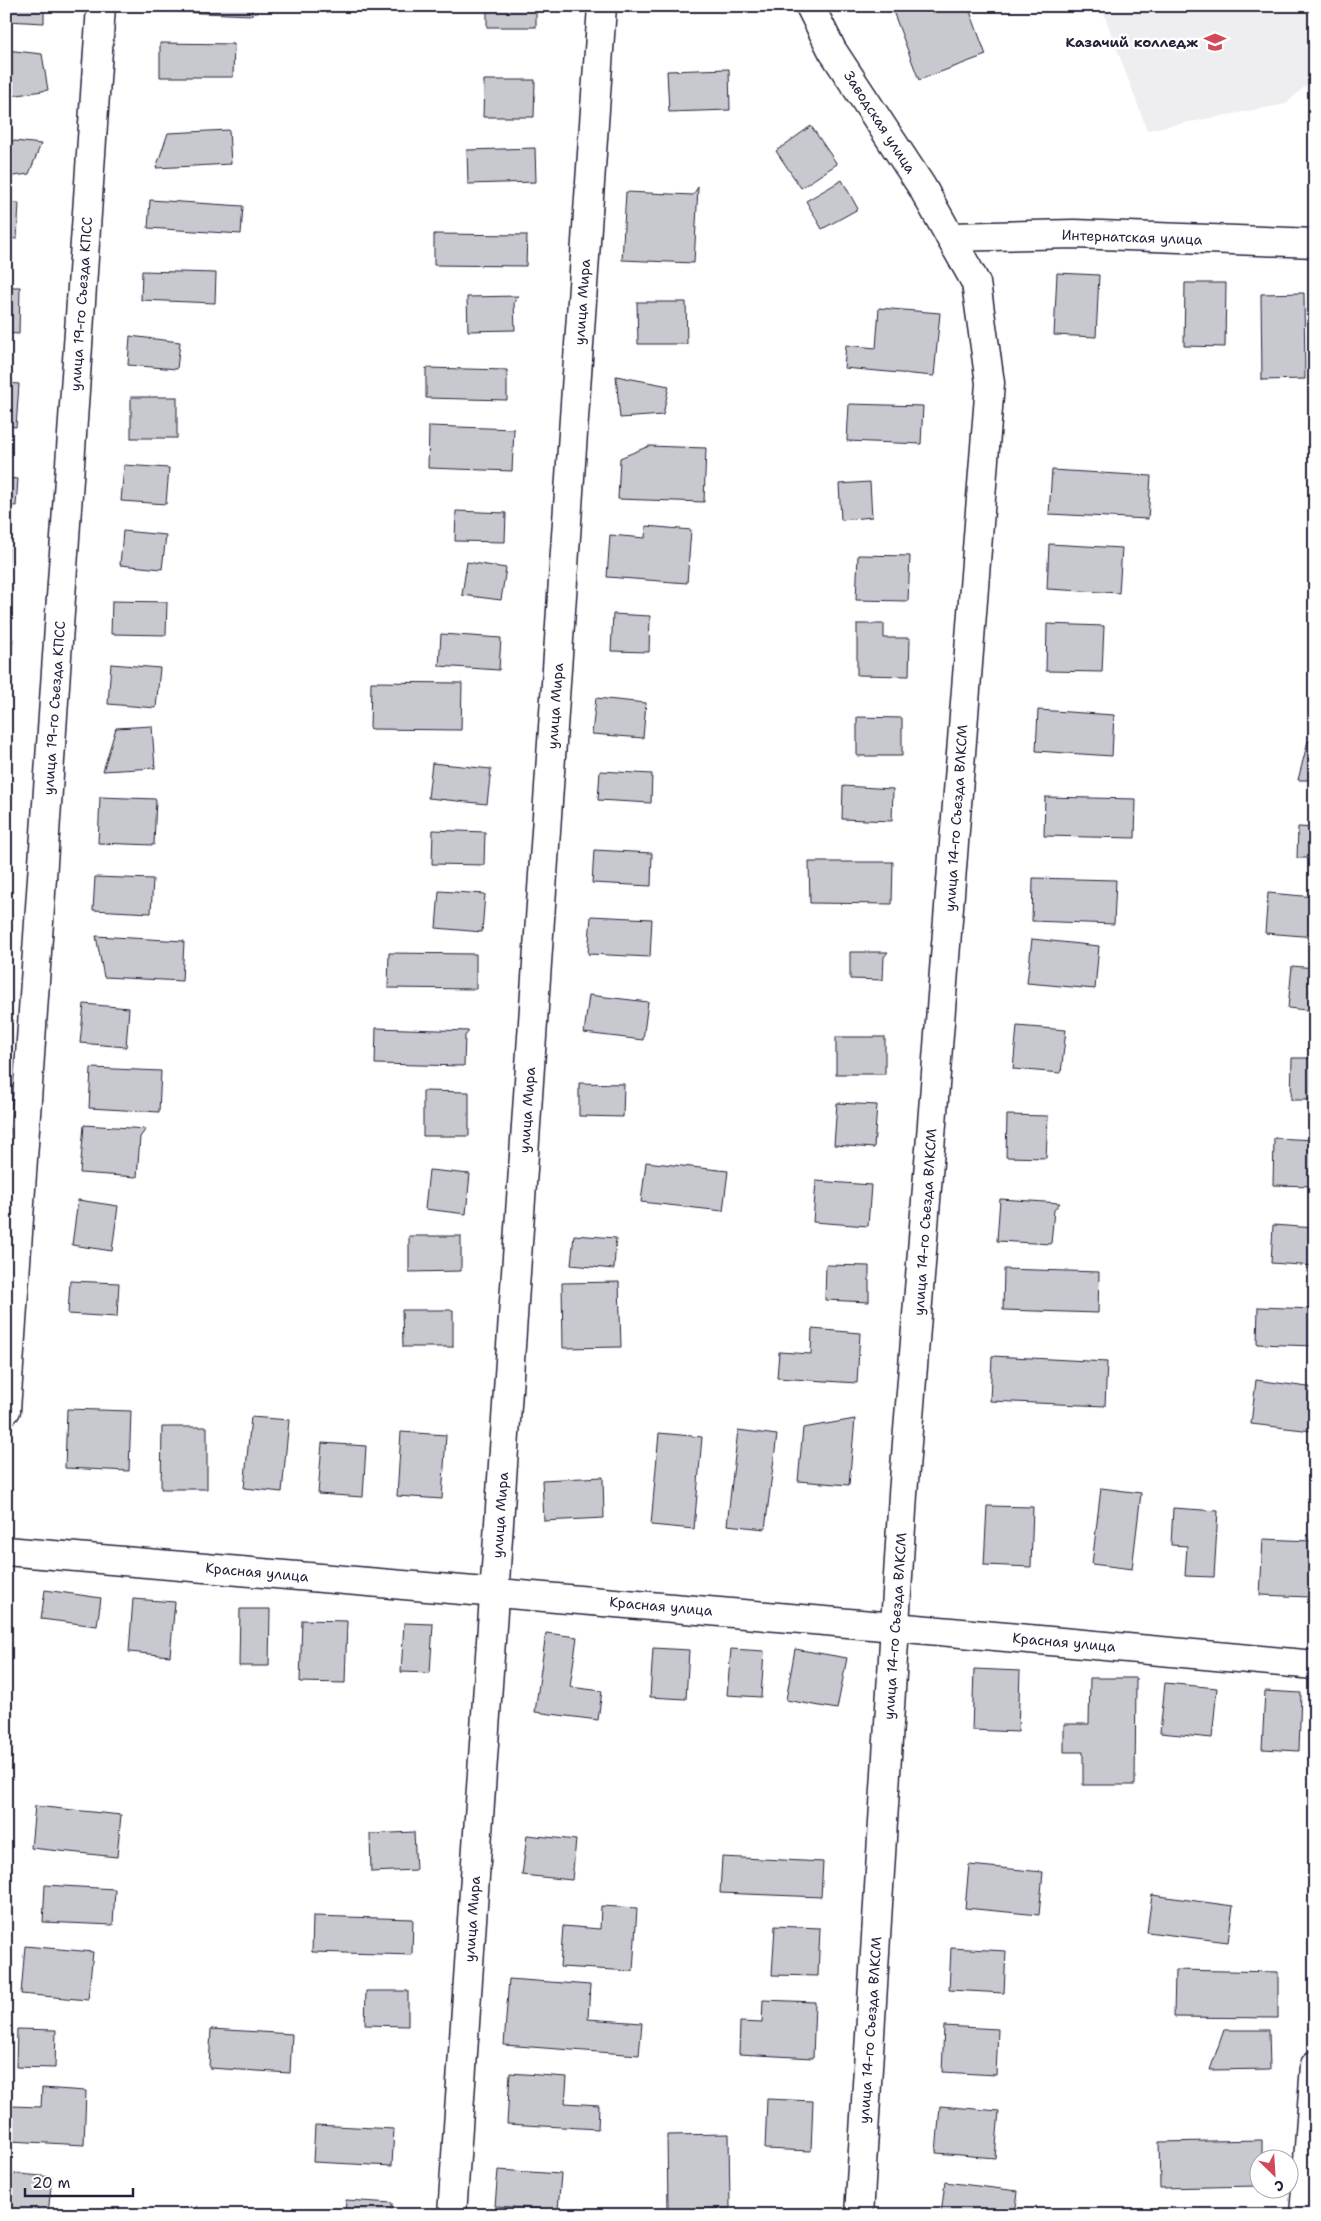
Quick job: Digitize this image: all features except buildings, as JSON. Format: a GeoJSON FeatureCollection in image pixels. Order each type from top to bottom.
{"type":"FeatureCollection","features":[{"type":"Feature","properties":{"kind":"street","name":"улица 19-го Съезда КПСС"},"geometry":{"type":"LineString","coordinates":[[6,1410],[101,6]]}},
{"type":"Feature","properties":{"kind":"street","name":"улица Мира"},"geometry":{"type":"LineString","coordinates":[[452,2215],[602,6]]}},
{"type":"Feature","properties":{"kind":"street","name":"Заводская улица"},"geometry":{"type":"LineString","coordinates":[[810,6],[832,50],[922,187],[950,237]]}},
{"type":"Feature","properties":{"kind":"street","name":"Интернатская улица"},"geometry":{"type":"LineString","coordinates":[[950,237],[1074,234],[1315,243]]}},
{"type":"Feature","properties":{"kind":"street","name":"улица 14-го Съезда ВЛКСМ"},"geometry":{"type":"LineString","coordinates":[[859,2215],[903,1494],[990,383],[976,283],[950,237]]}},
{"type":"Feature","properties":{"kind":"street","name":"Красная улица"},"geometry":{"type":"LineString","coordinates":[[6,1551],[895,1626],[1315,1665]]}},
{"type":"Feature","properties":{"kind":"street"},"geometry":{"type":"LineString","coordinates":[[1304,2215],[1315,2065]]}},
{"type":"Feature","properties":{"kind":"shaded area","name":"Казачий колледж"},"geometry":{"type":"Polygon","coordinates":[[[1101,6],[1315,6],[1315,77],[1286,104],[1147,130],[1101,6]]]}},
{"type":"Feature","properties":{"kind":"place","name":"Казачий колледж"},"geometry":{"type":"Point","coordinates":[1215,42]}}]}
